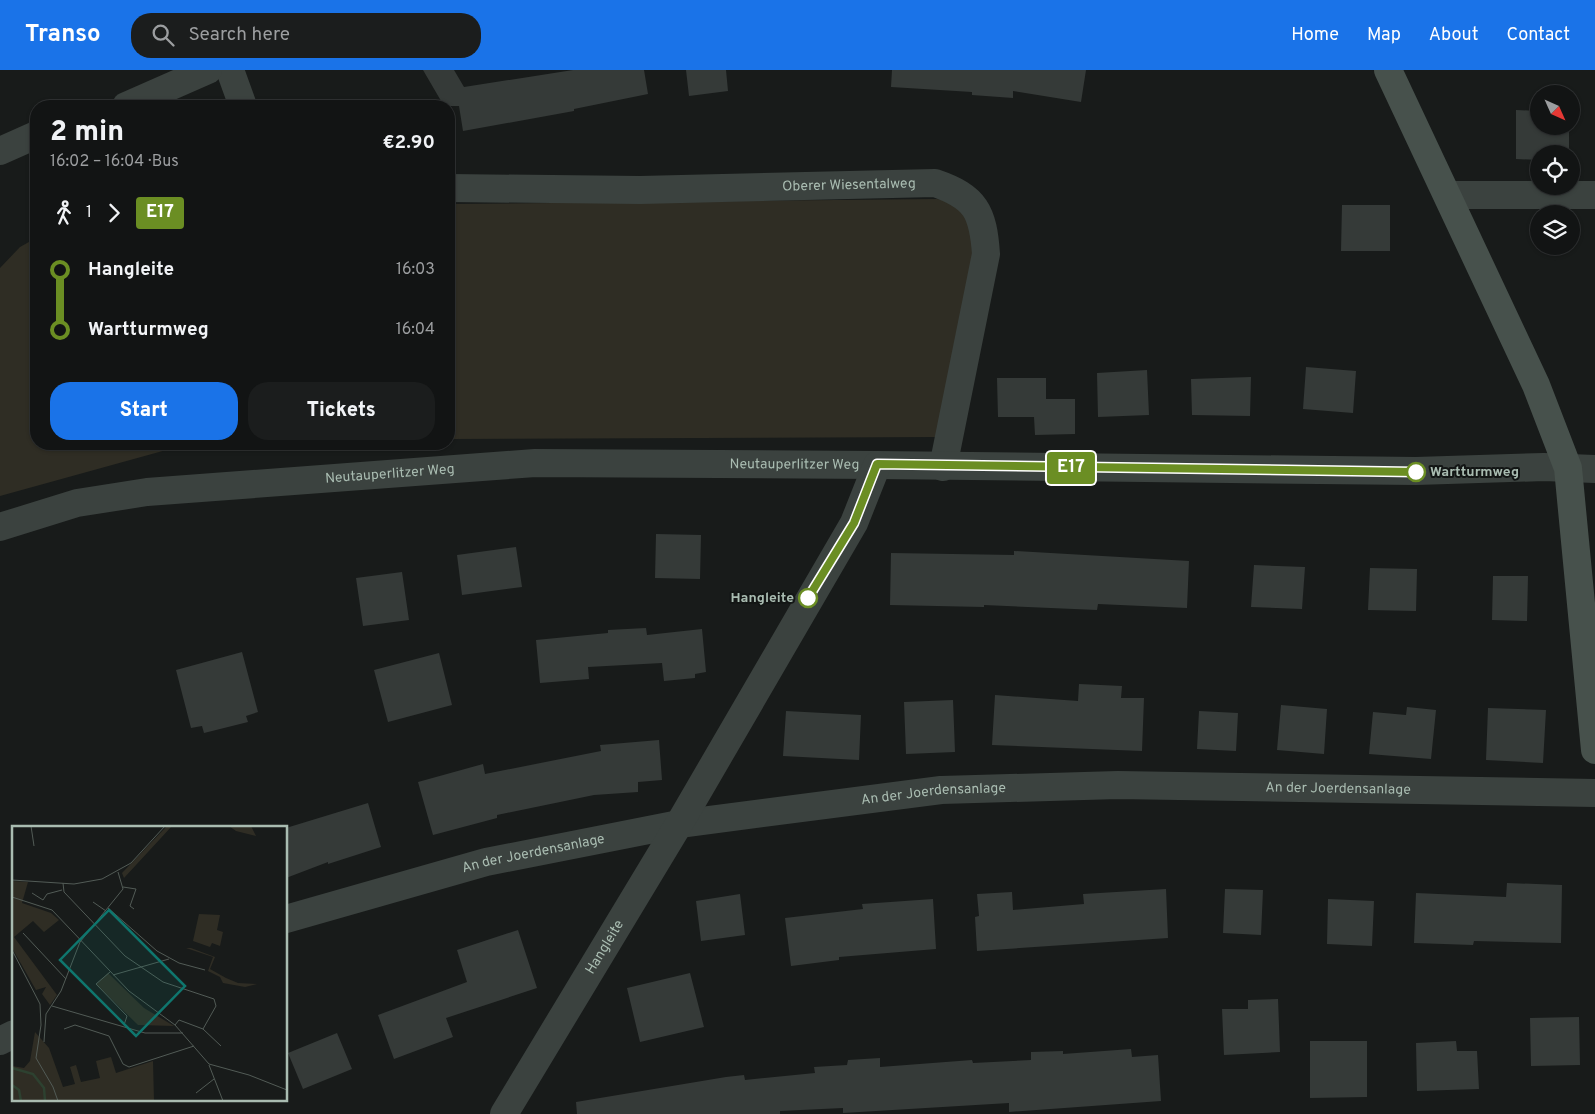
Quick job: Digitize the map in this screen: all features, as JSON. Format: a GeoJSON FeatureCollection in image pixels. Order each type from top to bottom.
{"type":"FeatureCollection","features":[{"type":"Feature","properties":{"kind":"street"},"geometry":{"type":"LineString","coordinates":[[140,100],[208,70]]}},
{"type":"Feature","properties":{"kind":"street"},"geometry":{"type":"LineString","coordinates":[[230,70],[240,100]]}},
{"type":"Feature","properties":{"kind":"street"},"geometry":{"type":"LineString","coordinates":[[1388,70],[1536,384],[1568,468],[1595,750]]}},
{"type":"Feature","properties":{"kind":"street"},"geometry":{"type":"LineString","coordinates":[[0,151],[30,138]]}},
{"type":"Feature","properties":{"kind":"street","name":"Oberer Wiesentalweg"},"geometry":{"type":"LineString","coordinates":[[455,188],[640,190],[935,183],[960,192],[974,207],[984,231],[986,254],[943,467]]}},
{"type":"Feature","properties":{"kind":"street"},"geometry":{"type":"LineString","coordinates":[[1448,195],[1595,195]]}},
{"type":"Feature","properties":{"kind":"street","name":"Neutauperlitzer Weg"},"geometry":{"type":"LineString","coordinates":[[0,528],[77,503],[147,492],[535,463],[877,464],[943,467],[1416,472],[1595,469]]}},
{"type":"Feature","properties":{"kind":"street","name":"Hangleite"},"geometry":{"type":"LineString","coordinates":[[504,1114],[679,824],[854,523],[877,464]]}},
{"type":"Feature","properties":{"kind":"street","name":"An der Joerdensanlage"},"geometry":{"type":"LineString","coordinates":[[288,918],[486,862],[679,824],[941,790],[1118,784],[1595,792]]}},
{"type":"Feature","properties":{"kind":"street"},"geometry":{"type":"LineString","coordinates":[[0,1041],[12,1035]]}},
{"type":"Feature","properties":{"kind":"shaded area"},"geometry":{"type":"Polygon","coordinates":[[[937,199],[958,203],[982,234],[940,437],[455,439],[455,204],[937,199]]]}},
{"type":"Feature","properties":{"kind":"shaded area"},"geometry":{"type":"Polygon","coordinates":[[[30,241],[30,450],[166,450],[0,496],[0,268],[20,247],[30,241]]]}},
{"type":"Feature","properties":{"kind":"building"},"geometry":{"type":"Polygon","coordinates":[[[423,70],[454,70],[464,87],[573,70],[644,70],[648,94],[574,109],[574,111],[463,131],[459,106],[455,106],[455,100],[440,100],[423,70]]]}},
{"type":"Feature","properties":{"kind":"building"},"geometry":{"type":"Polygon","coordinates":[[[686,70],[726,70],[728,91],[689,96],[686,70]]]}},
{"type":"Feature","properties":{"kind":"building"},"geometry":{"type":"Polygon","coordinates":[[[892,70],[1086,70],[1081,102],[1013,91],[1013,98],[972,95],[972,92],[891,87],[892,70]]]}},
{"type":"Feature","properties":{"kind":"building"},"geometry":{"type":"Polygon","coordinates":[[[1516,110],[1530,111],[1530,135],[1569,135],[1569,145],[1530,145],[1530,160],[1516,159],[1516,110]]]}},
{"type":"Feature","properties":{"kind":"building"},"geometry":{"type":"Polygon","coordinates":[[[1342,205],[1390,205],[1390,251],[1341,251],[1342,205]]]}},
{"type":"Feature","properties":{"kind":"building"},"geometry":{"type":"Polygon","coordinates":[[[1306,367],[1356,371],[1353,413],[1303,409],[1306,367]]]}},
{"type":"Feature","properties":{"kind":"building"},"geometry":{"type":"Polygon","coordinates":[[[1147,370],[1149,415],[1098,417],[1097,373],[1147,370]]]}},
{"type":"Feature","properties":{"kind":"building"},"geometry":{"type":"Polygon","coordinates":[[[1251,377],[1250,416],[1192,415],[1191,379],[1251,377]]]}},
{"type":"Feature","properties":{"kind":"building"},"geometry":{"type":"Polygon","coordinates":[[[997,378],[1046,378],[1046,399],[1075,399],[1075,434],[1035,435],[1034,417],[998,417],[997,378]]]}},
{"type":"Feature","properties":{"kind":"building"},"geometry":{"type":"Polygon","coordinates":[[[656,534],[701,535],[700,579],[655,578],[656,534]]]}},
{"type":"Feature","properties":{"kind":"building"},"geometry":{"type":"Polygon","coordinates":[[[516,547],[522,587],[462,595],[457,555],[516,547]]]}},
{"type":"Feature","properties":{"kind":"building"},"geometry":{"type":"Polygon","coordinates":[[[1014,551],[1189,561],[1187,608],[1098,604],[1097,610],[984,605],[984,607],[890,605],[891,553],[1014,555],[1014,551]]]}},
{"type":"Feature","properties":{"kind":"building"},"geometry":{"type":"Polygon","coordinates":[[[1254,565],[1305,567],[1302,609],[1251,607],[1254,565]]]}},
{"type":"Feature","properties":{"kind":"building"},"geometry":{"type":"Polygon","coordinates":[[[1370,568],[1417,569],[1416,611],[1368,610],[1370,568]]]}},
{"type":"Feature","properties":{"kind":"building"},"geometry":{"type":"Polygon","coordinates":[[[402,572],[409,620],[363,626],[356,578],[402,572]]]}},
{"type":"Feature","properties":{"kind":"building"},"geometry":{"type":"Polygon","coordinates":[[[1493,576],[1528,576],[1527,621],[1492,620],[1493,576]]]}},
{"type":"Feature","properties":{"kind":"building"},"geometry":{"type":"Polygon","coordinates":[[[646,628],[647,635],[702,629],[706,672],[695,674],[695,678],[664,681],[662,663],[588,667],[589,679],[540,683],[536,640],[608,633],[608,630],[646,628]]]}},
{"type":"Feature","properties":{"kind":"building"},"geometry":{"type":"Polygon","coordinates":[[[242,652],[258,712],[246,716],[248,722],[204,733],[202,726],[191,728],[176,670],[242,652]]]}},
{"type":"Feature","properties":{"kind":"building"},"geometry":{"type":"Polygon","coordinates":[[[439,653],[452,705],[388,722],[374,670],[439,653]]]}},
{"type":"Feature","properties":{"kind":"building"},"geometry":{"type":"Polygon","coordinates":[[[1079,684],[1122,686],[1121,698],[1144,698],[1142,751],[992,745],[995,695],[1078,701],[1079,684]]]}},
{"type":"Feature","properties":{"kind":"building"},"geometry":{"type":"Polygon","coordinates":[[[953,700],[955,752],[906,754],[904,702],[953,700]]]}},
{"type":"Feature","properties":{"kind":"building"},"geometry":{"type":"Polygon","coordinates":[[[1281,705],[1327,709],[1324,754],[1277,750],[1281,705]]]}},
{"type":"Feature","properties":{"kind":"building"},"geometry":{"type":"Polygon","coordinates":[[[1407,707],[1436,710],[1431,759],[1369,754],[1373,712],[1406,715],[1407,707]]]}},
{"type":"Feature","properties":{"kind":"building"},"geometry":{"type":"Polygon","coordinates":[[[1488,708],[1546,710],[1543,763],[1486,760],[1488,708]]]}},
{"type":"Feature","properties":{"kind":"building"},"geometry":{"type":"Polygon","coordinates":[[[786,711],[861,715],[859,760],[783,756],[786,711]]]}},
{"type":"Feature","properties":{"kind":"building"},"geometry":{"type":"Polygon","coordinates":[[[1199,711],[1238,713],[1236,751],[1197,749],[1199,711]]]}},
{"type":"Feature","properties":{"kind":"building"},"geometry":{"type":"Polygon","coordinates":[[[659,740],[662,780],[638,782],[638,792],[594,795],[497,815],[497,818],[433,835],[418,782],[483,764],[485,774],[601,751],[600,745],[659,740]]]}},
{"type":"Feature","properties":{"kind":"building"},"geometry":{"type":"Polygon","coordinates":[[[368,803],[381,847],[328,864],[328,862],[288,877],[288,827],[368,803]]]}},
{"type":"Feature","properties":{"kind":"building"},"geometry":{"type":"Polygon","coordinates":[[[1507,883],[1562,885],[1561,943],[1474,941],[1473,945],[1414,943],[1416,893],[1506,897],[1507,883]]]}},
{"type":"Feature","properties":{"kind":"building"},"geometry":{"type":"Polygon","coordinates":[[[1166,889],[1168,938],[977,951],[975,917],[979,916],[977,894],[1012,892],[1013,910],[1084,904],[1083,894],[1166,889]]]}},
{"type":"Feature","properties":{"kind":"building"},"geometry":{"type":"Polygon","coordinates":[[[1225,889],[1263,890],[1261,935],[1223,933],[1225,889]]]}},
{"type":"Feature","properties":{"kind":"building"},"geometry":{"type":"Polygon","coordinates":[[[740,894],[745,935],[701,941],[696,901],[740,894]]]}},
{"type":"Feature","properties":{"kind":"building"},"geometry":{"type":"Polygon","coordinates":[[[933,899],[936,949],[839,957],[839,960],[791,966],[785,918],[863,909],[862,904],[933,899]]]}},
{"type":"Feature","properties":{"kind":"building"},"geometry":{"type":"Polygon","coordinates":[[[1328,899],[1374,901],[1372,946],[1327,944],[1328,899]]]}},
{"type":"Feature","properties":{"kind":"building"},"geometry":{"type":"Polygon","coordinates":[[[518,930],[537,988],[446,1018],[453,1037],[394,1059],[378,1015],[467,982],[457,950],[518,930]]]}},
{"type":"Feature","properties":{"kind":"building"},"geometry":{"type":"Polygon","coordinates":[[[690,973],[704,1027],[640,1042],[627,988],[690,973]]]}},
{"type":"Feature","properties":{"kind":"building"},"geometry":{"type":"Polygon","coordinates":[[[1278,999],[1280,1052],[1224,1055],[1222,1009],[1248,1009],[1248,1000],[1278,999]]]}},
{"type":"Feature","properties":{"kind":"building"},"geometry":{"type":"Polygon","coordinates":[[[1579,1017],[1580,1065],[1531,1066],[1530,1018],[1579,1017]]]}},
{"type":"Feature","properties":{"kind":"building"},"geometry":{"type":"Polygon","coordinates":[[[337,1033],[352,1069],[303,1089],[288,1053],[337,1033]]]}},
{"type":"Feature","properties":{"kind":"building"},"geometry":{"type":"Polygon","coordinates":[[[1310,1041],[1367,1041],[1367,1097],[1310,1098],[1310,1041]]]}},
{"type":"Feature","properties":{"kind":"building"},"geometry":{"type":"Polygon","coordinates":[[[1456,1041],[1457,1051],[1477,1051],[1479,1089],[1417,1091],[1416,1043],[1456,1041]]]}},
{"type":"Feature","properties":{"kind":"building"},"geometry":{"type":"Polygon","coordinates":[[[1131,1049],[1132,1057],[1158,1055],[1161,1101],[1009,1112],[1009,1103],[843,1113],[843,1108],[780,1111],[780,1114],[577,1114],[576,1102],[726,1077],[744,1075],[745,1080],[815,1073],[814,1067],[847,1065],[848,1060],[880,1058],[880,1067],[972,1060],[973,1063],[1031,1060],[1031,1052],[1063,1051],[1063,1054],[1131,1049]]]}},
{"type":"Feature","properties":{"kind":"bus line","name":"E17"},"geometry":{"type":"LineString","coordinates":[[808,598],[854,523],[877,464],[943,467],[1416,472]]}},
{"type":"Feature","properties":{"kind":"place","name":"Wartturmweg"},"geometry":{"type":"Point","coordinates":[1416,472]}},
{"type":"Feature","properties":{"kind":"place","name":"Hangleite"},"geometry":{"type":"Point","coordinates":[808,598]}}]}
